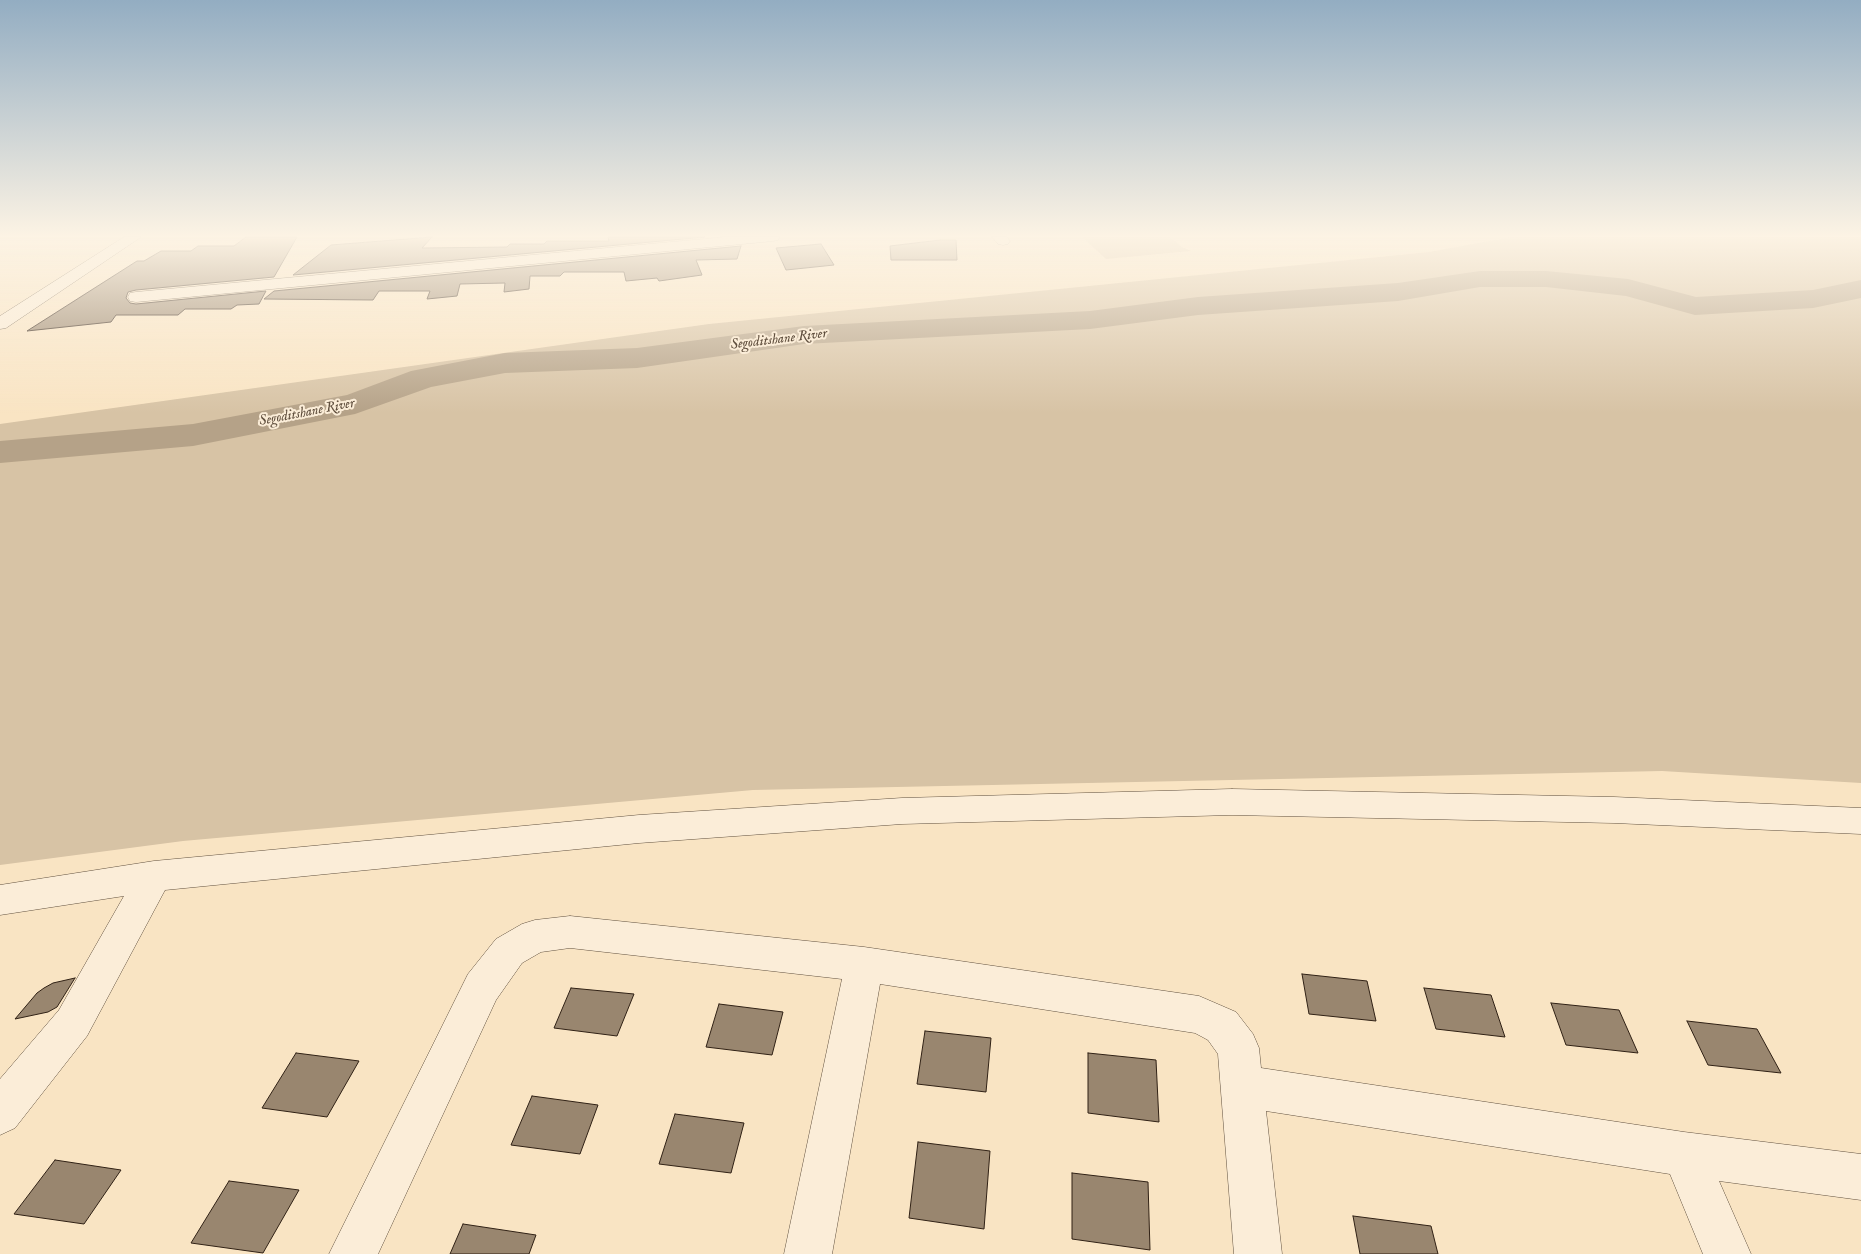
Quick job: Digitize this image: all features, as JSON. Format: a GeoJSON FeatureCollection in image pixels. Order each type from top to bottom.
{"type":"FeatureCollection","features":[{"type":"Feature","properties":{"kind":"street"},"geometry":{"type":"LineString","coordinates":[[0,324],[44,296]]}},
{"type":"Feature","properties":{"kind":"street"},"geometry":{"type":"LineString","coordinates":[[136,297],[149,296]]}},
{"type":"Feature","properties":{"kind":"street"},"geometry":{"type":"LineString","coordinates":[[0,900],[154,876],[639,829],[912,810],[1232,802],[1614,810],[1861,821]]}},
{"type":"Feature","properties":{"kind":"street"},"geometry":{"type":"LineString","coordinates":[[0,1113],[73,1023],[154,876]]}},
{"type":"Feature","properties":{"kind":"street"},"geometry":{"type":"LineString","coordinates":[[353,1254],[482,987],[509,951],[535,936],[570,932],[864,964],[1200,1015],[1222,1026],[1238,1048],[1258,1254]]}},
{"type":"Feature","properties":{"kind":"street"},"geometry":{"type":"LineString","coordinates":[[808,1254],[864,964]]}},
{"type":"Feature","properties":{"kind":"street"},"geometry":{"type":"LineString","coordinates":[[1242,1086],[1684,1154],[1861,1177]]}},
{"type":"Feature","properties":{"kind":"street"},"geometry":{"type":"LineString","coordinates":[[1684,1154],[1727,1254]]}},
{"type":"Feature","properties":{"kind":"shaded area"},"geometry":{"type":"Polygon","coordinates":[[[994,296],[1861,296],[1861,783],[1662,771],[753,790],[183,841],[0,865],[0,424],[709,324],[994,296]]]}},
{"type":"Feature","properties":{"kind":"building"},"geometry":{"type":"Polygon","coordinates":[[[83,296],[127,296],[126,298],[130,303],[136,304],[221,296],[264,296],[259,304],[237,305],[231,309],[185,309],[178,315],[116,315],[111,322],[27,331],[83,296]]]}},
{"type":"Feature","properties":{"kind":"building"},"geometry":{"type":"Polygon","coordinates":[[[268,296],[376,296],[373,300],[264,299],[268,296]]]}},
{"type":"Feature","properties":{"kind":"building"},"geometry":{"type":"Polygon","coordinates":[[[428,296],[457,296],[457,296],[427,299],[428,296]]]}},
{"type":"Feature","properties":{"kind":"building"},"geometry":{"type":"Polygon","coordinates":[[[1302,974],[1367,981],[1376,1021],[1309,1014],[1302,974]]]}},
{"type":"Feature","properties":{"kind":"building"},"geometry":{"type":"Polygon","coordinates":[[[75,978],[57,1007],[48,1012],[15,1019],[37,993],[44,988],[53,983],[75,978]]]}},
{"type":"Feature","properties":{"kind":"building"},"geometry":{"type":"Polygon","coordinates":[[[571,988],[634,994],[617,1036],[554,1028],[571,988]]]}},
{"type":"Feature","properties":{"kind":"building"},"geometry":{"type":"Polygon","coordinates":[[[1424,988],[1491,995],[1505,1037],[1436,1029],[1424,988]]]}},
{"type":"Feature","properties":{"kind":"building"},"geometry":{"type":"Polygon","coordinates":[[[1551,1003],[1619,1010],[1638,1053],[1566,1045],[1551,1003]]]}},
{"type":"Feature","properties":{"kind":"building"},"geometry":{"type":"Polygon","coordinates":[[[719,1004],[783,1012],[772,1055],[706,1047],[719,1004]]]}},
{"type":"Feature","properties":{"kind":"building"},"geometry":{"type":"Polygon","coordinates":[[[1687,1021],[1757,1029],[1781,1073],[1708,1065],[1687,1021]]]}},
{"type":"Feature","properties":{"kind":"building"},"geometry":{"type":"Polygon","coordinates":[[[925,1031],[991,1038],[986,1092],[917,1084],[925,1031]]]}},
{"type":"Feature","properties":{"kind":"building"},"geometry":{"type":"Polygon","coordinates":[[[296,1053],[359,1061],[327,1117],[262,1108],[296,1053]]]}},
{"type":"Feature","properties":{"kind":"building"},"geometry":{"type":"Polygon","coordinates":[[[1088,1053],[1156,1060],[1159,1122],[1088,1113],[1088,1053]]]}},
{"type":"Feature","properties":{"kind":"building"},"geometry":{"type":"Polygon","coordinates":[[[532,1096],[598,1105],[580,1154],[511,1145],[532,1096]]]}},
{"type":"Feature","properties":{"kind":"building"},"geometry":{"type":"Polygon","coordinates":[[[675,1114],[744,1123],[731,1173],[659,1164],[675,1114]]]}},
{"type":"Feature","properties":{"kind":"building"},"geometry":{"type":"Polygon","coordinates":[[[918,1142],[990,1151],[984,1229],[909,1218],[918,1142]]]}},
{"type":"Feature","properties":{"kind":"building"},"geometry":{"type":"Polygon","coordinates":[[[55,1160],[121,1170],[84,1224],[14,1214],[55,1160]]]}},
{"type":"Feature","properties":{"kind":"building"},"geometry":{"type":"Polygon","coordinates":[[[1072,1173],[1148,1182],[1150,1250],[1072,1239],[1072,1173]]]}},
{"type":"Feature","properties":{"kind":"building"},"geometry":{"type":"Polygon","coordinates":[[[229,1181],[299,1190],[263,1253],[191,1243],[229,1181]]]}},
{"type":"Feature","properties":{"kind":"building"},"geometry":{"type":"Polygon","coordinates":[[[1353,1216],[1431,1226],[1438,1254],[1360,1254],[1353,1216]]]}},
{"type":"Feature","properties":{"kind":"building"},"geometry":{"type":"Polygon","coordinates":[[[463,1224],[536,1235],[529,1254],[450,1254],[463,1224]]]}},
{"type":"Feature","properties":{"kind":"waterway","name":"Segoditshane River"},"geometry":{"type":"LineString","coordinates":[[0,452],[193,435],[355,404],[423,378],[505,363],[637,358],[804,335],[1090,320],[1198,306],[1348,296]]}},
{"type":"Feature","properties":{"kind":"waterway","name":"Segoditshane River"},"geometry":{"type":"LineString","coordinates":[[1656,296],[1695,306],[1813,299],[1830,296]]}}]}
